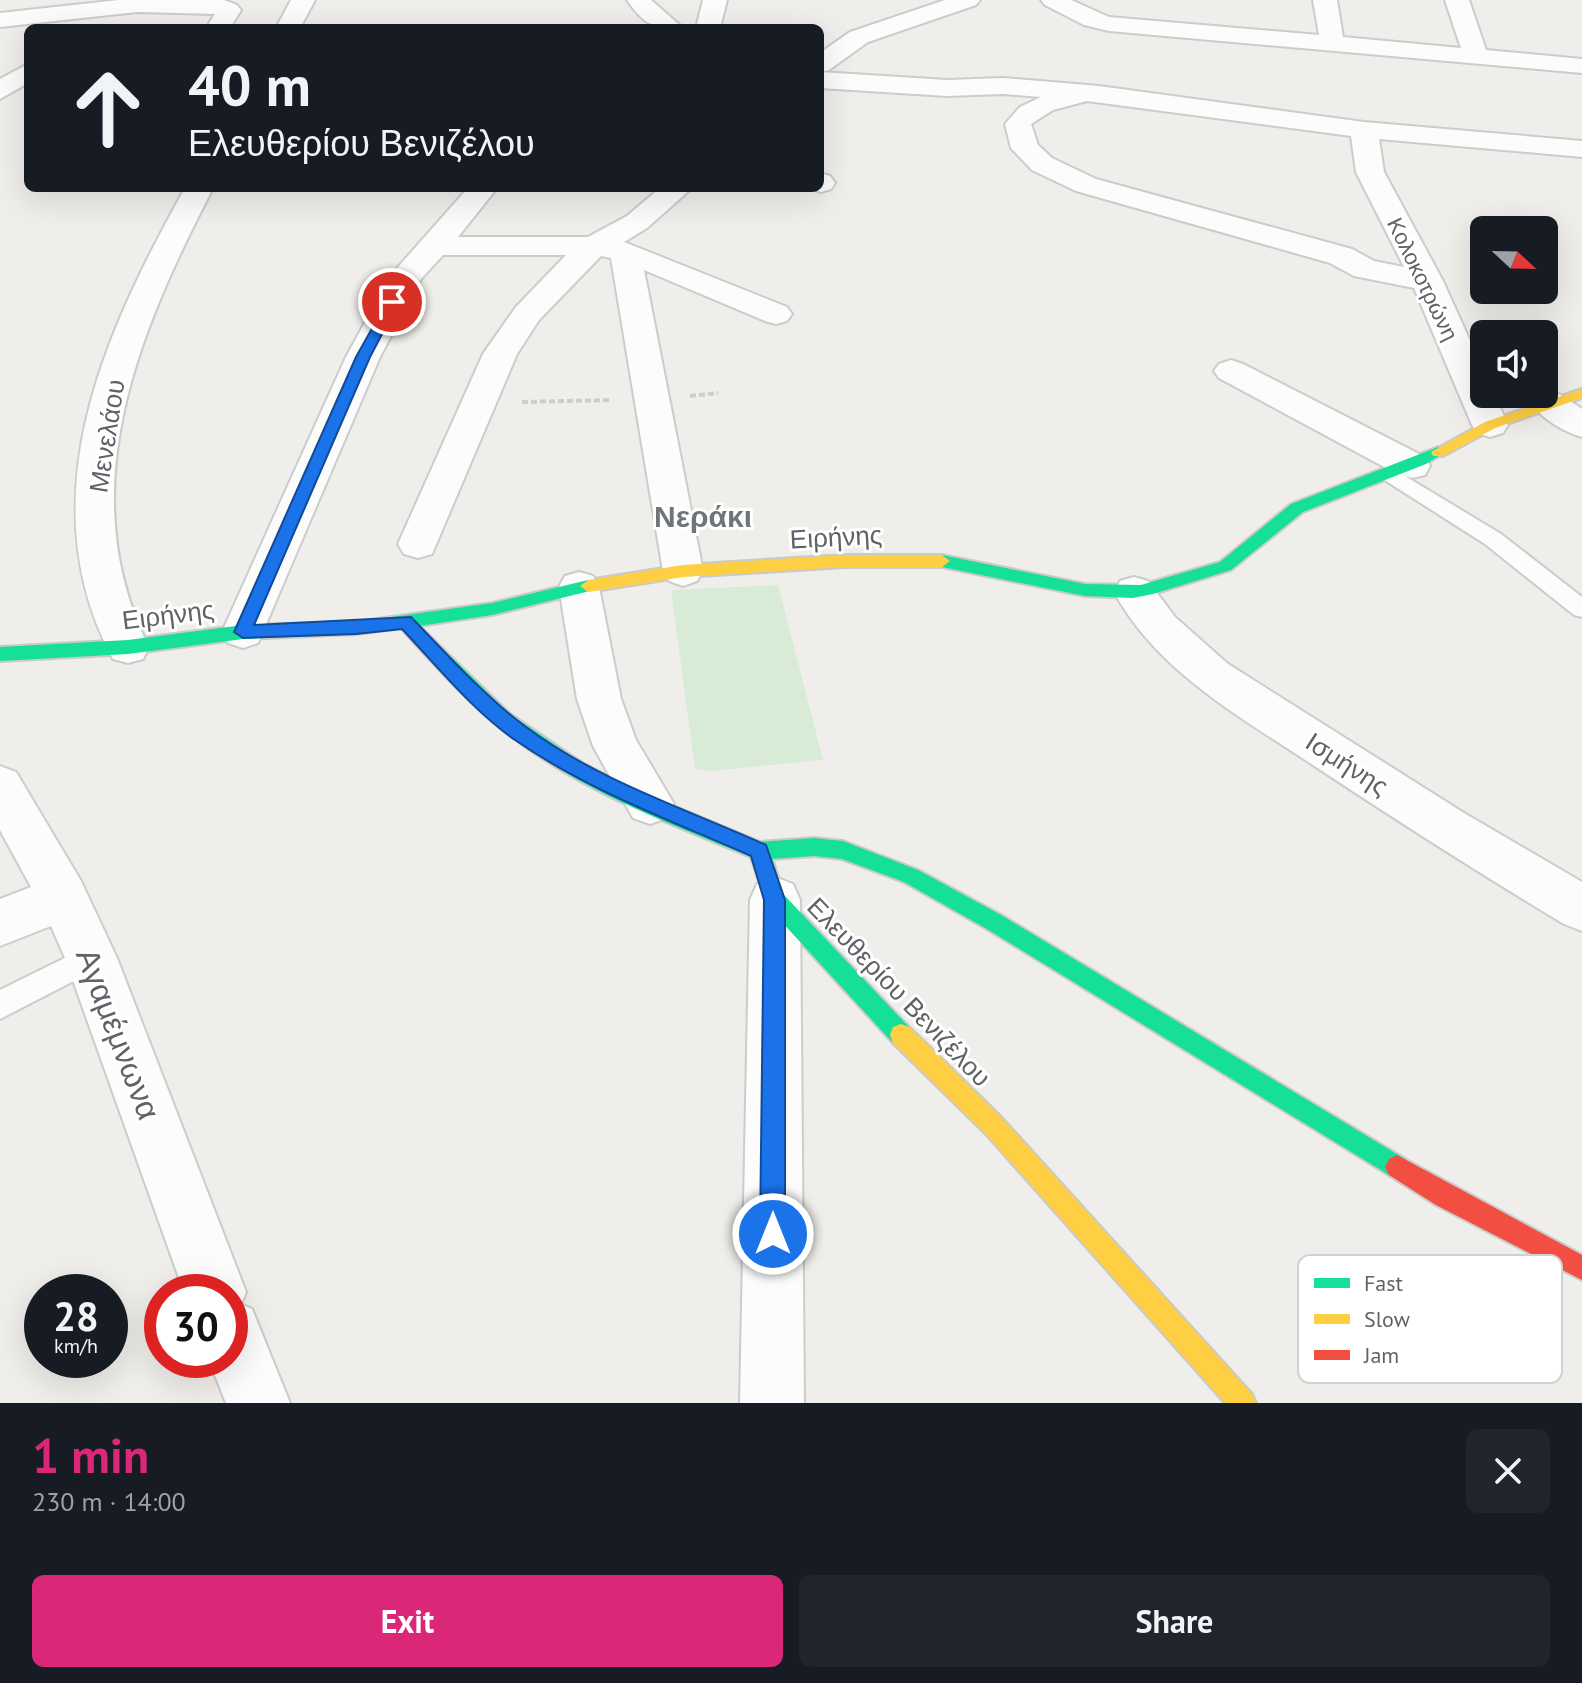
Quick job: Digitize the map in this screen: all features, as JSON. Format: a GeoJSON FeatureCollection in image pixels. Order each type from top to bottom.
{"type":"FeatureCollection","features":[{"type":"Feature","properties":{"kind":"street"},"geometry":{"type":"LineString","coordinates":[[290,24],[303,0]]}},
{"type":"Feature","properties":{"kind":"street"},"geometry":{"type":"LineString","coordinates":[[639,0],[647,11],[665,24]]}},
{"type":"Feature","properties":{"kind":"street"},"geometry":{"type":"LineString","coordinates":[[709,24],[715,0]]}},
{"type":"Feature","properties":{"kind":"street"},"geometry":{"type":"LineString","coordinates":[[825,57],[859,37],[968,0]]}},
{"type":"Feature","properties":{"kind":"street"},"geometry":{"type":"LineString","coordinates":[[1053,0],[1109,24],[1193,23],[1332,43],[1582,66]]}},
{"type":"Feature","properties":{"kind":"street"},"geometry":{"type":"LineString","coordinates":[[1325,0],[1332,43]]}},
{"type":"Feature","properties":{"kind":"street"},"geometry":{"type":"LineString","coordinates":[[1457,0],[1476,56]]}},
{"type":"Feature","properties":{"kind":"street"},"geometry":{"type":"LineString","coordinates":[[0,20],[148,3],[216,7],[224,19]]}},
{"type":"Feature","properties":{"kind":"street"},"geometry":{"type":"LineString","coordinates":[[86,24],[99,10]]}},
{"type":"Feature","properties":{"kind":"street"},"geometry":{"type":"LineString","coordinates":[[0,91],[24,75]]}},
{"type":"Feature","properties":{"kind":"street"},"geometry":{"type":"LineString","coordinates":[[824,80],[947,88],[1003,86],[1099,94],[1364,130],[1582,149]]}},
{"type":"Feature","properties":{"kind":"street"},"geometry":{"type":"LineString","coordinates":[[1099,94],[1070,98],[1033,108],[1024,114],[1018,124],[1025,148],[1042,164],[1086,185],[1341,256],[1365,269],[1427,281]]}},
{"type":"Feature","properties":{"kind":"street","name":"Κολοκοτρώνη"},"geometry":{"type":"LineString","coordinates":[[1364,130],[1370,172],[1427,281],[1490,425]]}},
{"type":"Feature","properties":{"kind":"street","name":"Μενελάου"},"geometry":{"type":"LineString","coordinates":[[128,647],[116,629],[94,545],[96,494],[107,400],[137,312],[197,192]]}},
{"type":"Feature","properties":{"kind":"street"},"geometry":{"type":"LineString","coordinates":[[243,632],[363,357],[407,275],[480,192]]}},
{"type":"Feature","properties":{"kind":"street"},"geometry":{"type":"LineString","coordinates":[[418,544],[500,354],[527,314],[562,275],[609,249],[673,192]]}},
{"type":"Feature","properties":{"kind":"street"},"geometry":{"type":"LineString","coordinates":[[435,246],[609,249],[776,314]]}},
{"type":"Feature","properties":{"kind":"street"},"geometry":{"type":"LineString","coordinates":[[609,249],[652,399],[683,571]]}},
{"type":"Feature","properties":{"kind":"street"},"geometry":{"type":"LineString","coordinates":[[1231,371],[1401,470]]}},
{"type":"Feature","properties":{"kind":"street"},"geometry":{"type":"LineString","coordinates":[[1566,398],[1582,425]]}},
{"type":"Feature","properties":{"kind":"street","name":"Ειρήνης"},"geometry":{"type":"LineString","coordinates":[[0,654],[128,647],[243,632],[356,628],[492,609],[579,587],[683,571],[845,561],[916,559],[970,564],[1018,578],[1084,589],[1134,592],[1228,566],[1295,509],[1401,470],[1490,425],[1566,398]]}},
{"type":"Feature","properties":{"kind":"street"},"geometry":{"type":"LineString","coordinates":[[579,587],[599,699],[616,746],[650,804]]}},
{"type":"Feature","properties":{"kind":"street","name":"Ισμήνης"},"geometry":{"type":"LineString","coordinates":[[1134,592],[1160,628],[1213,676],[1447,828],[1582,908]]}},
{"type":"Feature","properties":{"kind":"street","name":"Ελευθερίου Βενιζέλου"},"geometry":{"type":"LineString","coordinates":[[405,622],[483,703],[522,734],[591,776],[650,804],[767,876],[856,990],[993,1125],[1243,1403]]}},
{"type":"Feature","properties":{"kind":"street","name":"Αγαμέμνωνα"},"geometry":{"type":"LineString","coordinates":[[0,786],[63,897],[91,958],[208,1274]]}},
{"type":"Feature","properties":{"kind":"street"},"geometry":{"type":"LineString","coordinates":[[772,1403],[767,876],[824,847],[858,854],[917,880],[994,922],[1445,1196],[1557,1255]]}},
{"type":"Feature","properties":{"kind":"street"},"geometry":{"type":"LineString","coordinates":[[0,923],[63,897]]}},
{"type":"Feature","properties":{"kind":"street"},"geometry":{"type":"LineString","coordinates":[[1562,1257],[1582,1268]]}},
{"type":"Feature","properties":{"kind":"street"},"geometry":{"type":"LineString","coordinates":[[248,1377],[258,1403]]}},
{"type":"Feature","properties":{"kind":"lane"},"geometry":{"type":"LineString","coordinates":[[1401,470],[1582,609]]}},
{"type":"Feature","properties":{"kind":"lane"},"geometry":{"type":"LineString","coordinates":[[0,1005],[91,958]]}},
{"type":"Feature","properties":{"kind":"path"},"geometry":{"type":"LineString","coordinates":[[481,403],[652,399],[718,393]]}},
{"type":"Feature","properties":{"kind":"green space"},"geometry":{"type":"Polygon","coordinates":[[[778,585],[823,760],[711,771],[695,769],[671,590],[778,585]]]}},
{"type":"Feature","properties":{"kind":"traffic: fast"},"geometry":{"type":"LineString","coordinates":[[942,561],[1085,590],[1141,591],[1232,563],[1280,519],[1297,508],[1438,452]]}},
{"type":"Feature","properties":{"kind":"traffic: fast"},"geometry":{"type":"LineString","coordinates":[[0,654],[128,647],[243,632],[356,628],[492,609],[588,586]]}},
{"type":"Feature","properties":{"kind":"traffic: fast"},"geometry":{"type":"LineString","coordinates":[[405,622],[489,707],[547,751],[635,799],[759,851],[775,900],[901,1035]]}},
{"type":"Feature","properties":{"kind":"traffic: fast"},"geometry":{"type":"LineString","coordinates":[[759,851],[814,847],[843,850],[911,876],[994,922],[1397,1167]]}},
{"type":"Feature","properties":{"kind":"traffic: slow"},"geometry":{"type":"LineString","coordinates":[[1438,452],[1490,425],[1582,393]]}},
{"type":"Feature","properties":{"kind":"traffic: slow"},"geometry":{"type":"LineString","coordinates":[[588,586],[683,571],[845,561],[942,561]]}},
{"type":"Feature","properties":{"kind":"traffic: slow"},"geometry":{"type":"LineString","coordinates":[[901,1035],[993,1125],[1243,1403]]}},
{"type":"Feature","properties":{"kind":"traffic: jam"},"geometry":{"type":"LineString","coordinates":[[1397,1167],[1557,1255]]}},
{"type":"Feature","properties":{"kind":"traffic: jam"},"geometry":{"type":"LineString","coordinates":[[1562,1257],[1582,1268]]}},
{"type":"Feature","properties":{"kind":"district","name":"Νεράκι"},"geometry":{"type":"Point","coordinates":[703,517]}},
{"type":"Feature","properties":{"kind":"route"},"geometry":{"type":"LineString","coordinates":[[392,302],[363,357],[243,632],[356,628],[405,622],[483,703],[522,734],[591,776],[759,851],[775,900],[773,1234]]}}]}
